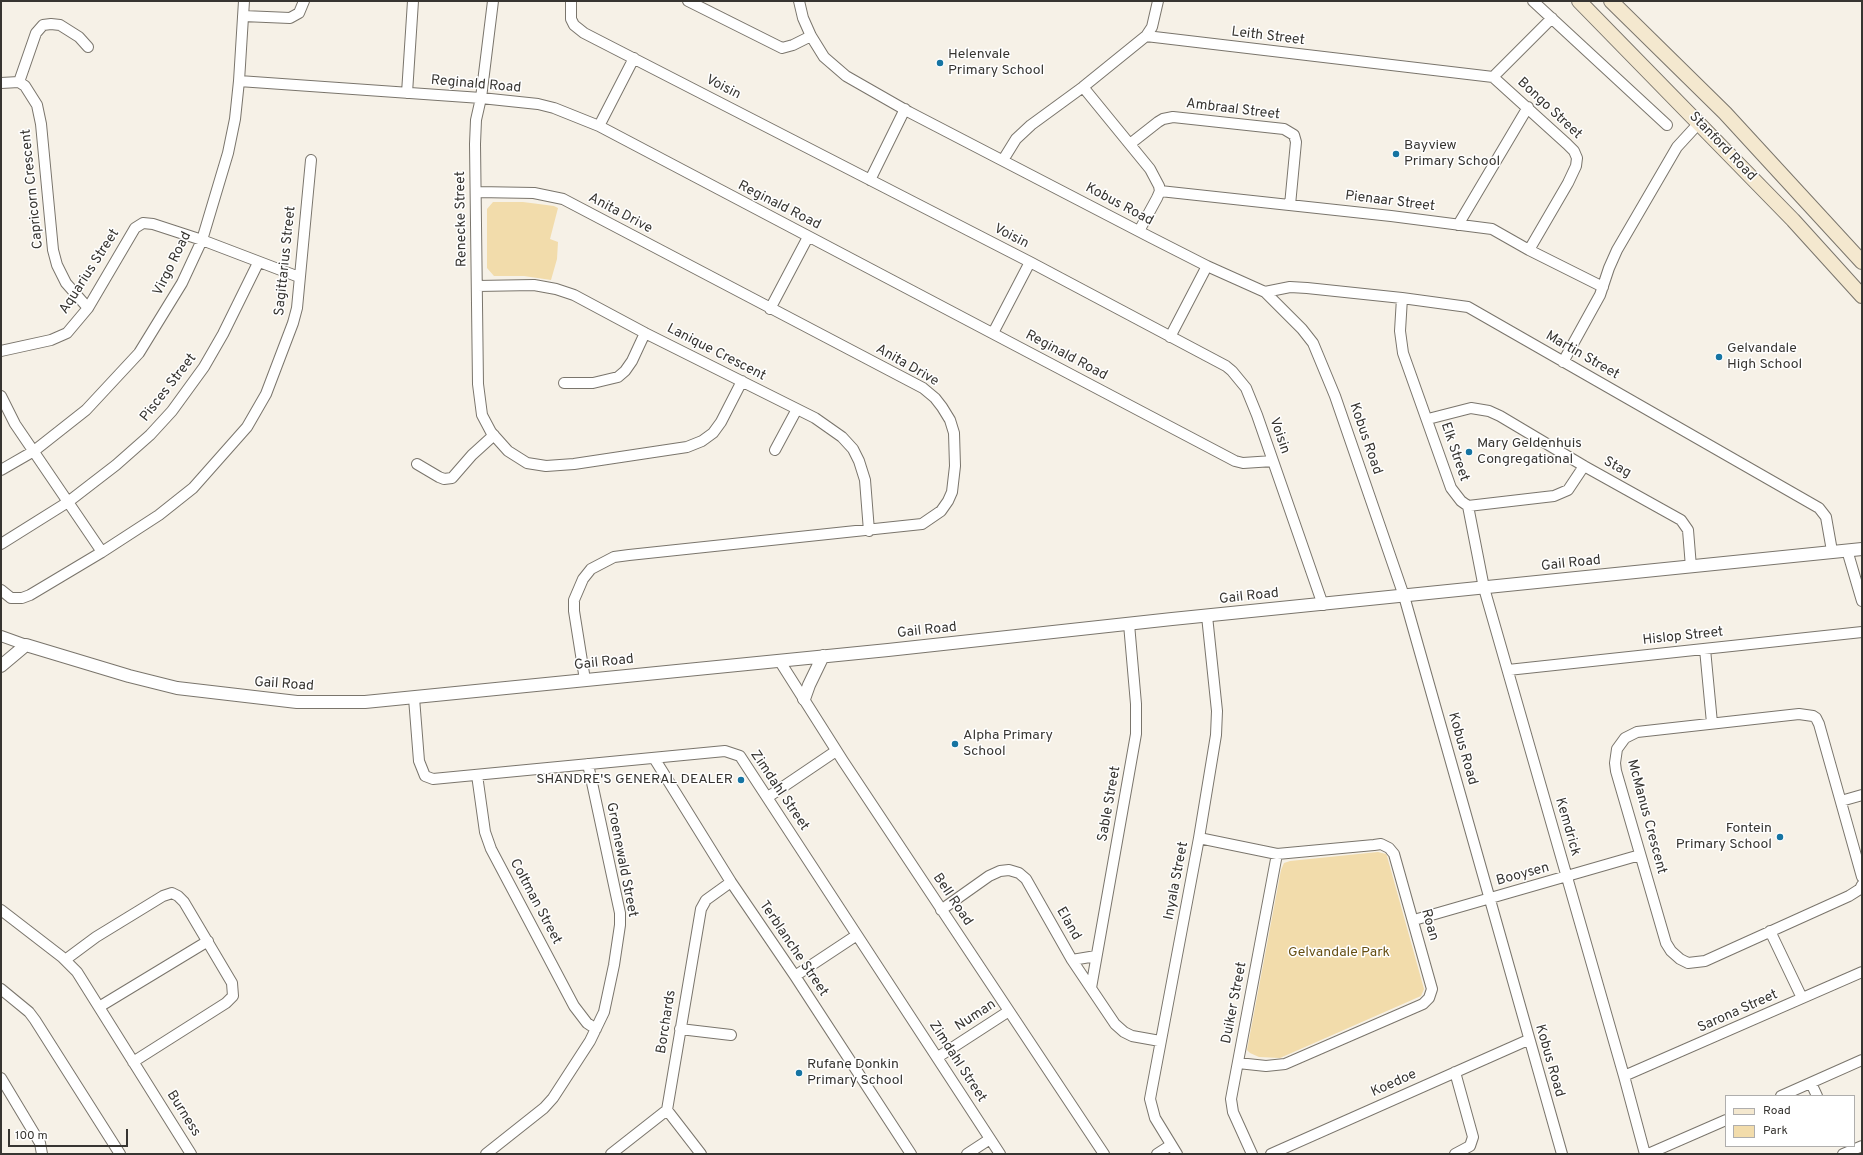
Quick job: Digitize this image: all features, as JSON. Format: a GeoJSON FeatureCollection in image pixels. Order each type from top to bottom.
{"type":"FeatureCollection","features":[{"type":"Feature","properties":{"kind":"main road","name":"Stanford Road"},"geometry":{"type":"LineString","coordinates":[[1579,1],[1793,220],[1862,296]]}},
{"type":"Feature","properties":{"kind":"main road","name":"Stanford Road"},"geometry":{"type":"LineString","coordinates":[[1611,1],[1725,113],[1862,262]]}},
{"type":"Feature","properties":{"kind":"street","name":"Virgo Road"},"geometry":{"type":"LineString","coordinates":[[1,470],[34,451],[86,410],[139,353],[182,283],[202,240],[228,153],[239,80],[244,1]]}},
{"type":"Feature","properties":{"kind":"street"},"geometry":{"type":"LineString","coordinates":[[243,16],[290,18],[299,13],[304,1]]}},
{"type":"Feature","properties":{"kind":"street"},"geometry":{"type":"LineString","coordinates":[[407,93],[413,1]]}},
{"type":"Feature","properties":{"kind":"street","name":"Renecke Street"},"geometry":{"type":"LineString","coordinates":[[493,1],[481,98],[476,120],[478,384],[480,407],[485,423],[508,451],[527,463],[546,466],[574,464],[687,447],[702,441],[713,433],[721,422],[742,381]]}},
{"type":"Feature","properties":{"kind":"street","name":"Voisin"},"geometry":{"type":"LineString","coordinates":[[572,1],[571,19],[574,25],[584,33],[1030,262],[1226,366],[1242,381],[1248,393],[1323,605]]}},
{"type":"Feature","properties":{"kind":"street"},"geometry":{"type":"LineString","coordinates":[[688,1],[782,48],[793,45],[811,36]]}},
{"type":"Feature","properties":{"kind":"street","name":"Kobus Road"},"geometry":{"type":"LineString","coordinates":[[798,1],[803,18],[811,36],[824,57],[839,71],[863,87],[1138,231],[1207,266],[1265,292],[1302,328],[1319,356],[1335,396],[1404,596],[1491,898],[1528,1040],[1562,1154]]}},
{"type":"Feature","properties":{"kind":"street"},"geometry":{"type":"LineString","coordinates":[[1003,160],[1016,139],[1031,125],[1083,87],[1146,36],[1152,27],[1158,1]]}},
{"type":"Feature","properties":{"kind":"street","name":"Stanford Road"},"geometry":{"type":"LineString","coordinates":[[1533,1],[1668,124]]}},
{"type":"Feature","properties":{"kind":"street"},"geometry":{"type":"LineString","coordinates":[[1493,77],[1552,18]]}},
{"type":"Feature","properties":{"kind":"street"},"geometry":{"type":"LineString","coordinates":[[1,83],[18,82],[36,33],[43,25],[60,25],[79,37],[88,47]]}},
{"type":"Feature","properties":{"kind":"street","name":"Leith Street"},"geometry":{"type":"LineString","coordinates":[[1146,36],[1493,77]]}},
{"type":"Feature","properties":{"kind":"street"},"geometry":{"type":"LineString","coordinates":[[599,126],[634,58]]}},
{"type":"Feature","properties":{"kind":"street","name":"Bongo Street"},"geometry":{"type":"LineString","coordinates":[[1493,77],[1528,107],[1574,151],[1577,162],[1568,183],[1529,250]]}},
{"type":"Feature","properties":{"kind":"street","name":"Reginald Road"},"geometry":{"type":"LineString","coordinates":[[239,80],[481,98],[538,104],[554,108],[599,126],[1235,460],[1243,463],[1273,461]]}},
{"type":"Feature","properties":{"kind":"street","name":"Capricorn Crescent"},"geometry":{"type":"LineString","coordinates":[[18,82],[25,86],[33,97],[40,112],[53,250],[56,265],[66,283],[88,308]]}},
{"type":"Feature","properties":{"kind":"street"},"geometry":{"type":"LineString","coordinates":[[1083,87],[1150,169],[1157,182],[1160,191],[1138,231]]}},
{"type":"Feature","properties":{"kind":"street"},"geometry":{"type":"LineString","coordinates":[[1458,225],[1528,107]]}},
{"type":"Feature","properties":{"kind":"street"},"geometry":{"type":"LineString","coordinates":[[870,180],[905,110]]}},
{"type":"Feature","properties":{"kind":"street","name":"Ambraal Street"},"geometry":{"type":"LineString","coordinates":[[1130,144],[1158,122],[1173,117],[1284,129],[1294,135],[1296,142],[1290,205]]}},
{"type":"Feature","properties":{"kind":"street"},"geometry":{"type":"LineString","coordinates":[[1563,362],[1603,287],[1617,250],[1677,147],[1699,123]]}},
{"type":"Feature","properties":{"kind":"street","name":"Sagittarius Street"},"geometry":{"type":"LineString","coordinates":[[1,590],[11,598],[15,599],[26,596],[102,552],[159,515],[193,488],[247,427],[266,394],[294,323],[297,308],[311,160]]}},
{"type":"Feature","properties":{"kind":"street","name":"Pienaar Street"},"geometry":{"type":"LineString","coordinates":[[1160,191],[1391,216],[1492,229],[1529,250],[1603,287]]}},
{"type":"Feature","properties":{"kind":"street","name":"Anita Drive"},"geometry":{"type":"LineString","coordinates":[[477,192],[534,193],[563,200],[923,388],[935,398],[950,420],[955,442],[952,492],[948,501],[936,514],[922,524],[870,531],[628,555],[614,557],[600,563],[591,569],[583,579],[574,600],[574,611],[584,680]]}},
{"type":"Feature","properties":{"kind":"street","name":"Aquarius Street"},"geometry":{"type":"LineString","coordinates":[[1,351],[31,345],[59,337],[67,333],[88,308],[135,228],[139,225],[153,224],[202,240]]}},
{"type":"Feature","properties":{"kind":"street"},"geometry":{"type":"LineString","coordinates":[[770,309],[808,237]]}},
{"type":"Feature","properties":{"kind":"street"},"geometry":{"type":"LineString","coordinates":[[202,240],[258,263],[299,277]]}},
{"type":"Feature","properties":{"kind":"street"},"geometry":{"type":"LineString","coordinates":[[993,334],[1030,262]]}},
{"type":"Feature","properties":{"kind":"street","name":"Pisces Street"},"geometry":{"type":"LineString","coordinates":[[68,502],[116,465],[150,435],[172,411],[204,367],[223,334],[258,263]]}},
{"type":"Feature","properties":{"kind":"street"},"geometry":{"type":"LineString","coordinates":[[1170,337],[1207,266]]}},
{"type":"Feature","properties":{"kind":"street","name":"Lanique Crescent"},"geometry":{"type":"LineString","coordinates":[[477,286],[534,285],[556,289],[574,295],[645,333],[815,418],[842,437],[853,449],[863,470],[870,531]]}},
{"type":"Feature","properties":{"kind":"street","name":"Martin Street"},"geometry":{"type":"LineString","coordinates":[[1265,292],[1298,287],[1402,298],[1468,307],[1819,508],[1826,517],[1832,551]]}},
{"type":"Feature","properties":{"kind":"street","name":"Elk Street"},"geometry":{"type":"LineString","coordinates":[[1402,298],[1400,331],[1402,345],[1451,488],[1456,497],[1468,506]]}},
{"type":"Feature","properties":{"kind":"street"},"geometry":{"type":"LineString","coordinates":[[564,383],[593,383],[618,377],[625,371],[632,360],[645,333]]}},
{"type":"Feature","properties":{"kind":"street"},"geometry":{"type":"LineString","coordinates":[[1,396],[15,424],[102,552]]}},
{"type":"Feature","properties":{"kind":"street"},"geometry":{"type":"LineString","coordinates":[[775,450],[797,409]]}},
{"type":"Feature","properties":{"kind":"street","name":"Stag"},"geometry":{"type":"LineString","coordinates":[[1428,419],[1461,409],[1480,409],[1489,411],[1681,520],[1688,530],[1691,567]]}},
{"type":"Feature","properties":{"kind":"street"},"geometry":{"type":"LineString","coordinates":[[417,464],[439,477],[444,479],[452,478],[494,435]]}},
{"type":"Feature","properties":{"kind":"street"},"geometry":{"type":"LineString","coordinates":[[1468,506],[1554,496],[1568,490],[1584,466]]}},
{"type":"Feature","properties":{"kind":"street"},"geometry":{"type":"LineString","coordinates":[[1,544],[68,502]]}},
{"type":"Feature","properties":{"kind":"street","name":"Kemdrick"},"geometry":{"type":"LineString","coordinates":[[1468,506],[1484,588],[1645,1154]]}},
{"type":"Feature","properties":{"kind":"street","name":"Gail Road"},"geometry":{"type":"LineString","coordinates":[[1,636],[26,645],[156,684],[198,692],[330,703],[414,698],[1862,549]]}},
{"type":"Feature","properties":{"kind":"street"},"geometry":{"type":"LineString","coordinates":[[1848,550],[1862,601]]}},
{"type":"Feature","properties":{"kind":"street","name":"Inyala Street"},"geometry":{"type":"LineString","coordinates":[[1177,1154],[1155,1118],[1150,1103],[1160,1041],[1199,838],[1214,750],[1217,722],[1207,616]]}},
{"type":"Feature","properties":{"kind":"street","name":"Sable Street"},"geometry":{"type":"LineString","coordinates":[[1091,988],[1136,734],[1136,704],[1129,624]]}},
{"type":"Feature","properties":{"kind":"street","name":"Hislop Street"},"geometry":{"type":"LineString","coordinates":[[1508,670],[1862,632]]}},
{"type":"Feature","properties":{"kind":"street"},"geometry":{"type":"LineString","coordinates":[[1,666],[26,645]]}},
{"type":"Feature","properties":{"kind":"street"},"geometry":{"type":"LineString","coordinates":[[1705,649],[1712,723]]}},
{"type":"Feature","properties":{"kind":"street"},"geometry":{"type":"LineString","coordinates":[[804,699],[808,685],[823,656]]}},
{"type":"Feature","properties":{"kind":"street","name":"Bell Road"},"geometry":{"type":"LineString","coordinates":[[778,660],[836,751],[1104,1154]]}},
{"type":"Feature","properties":{"kind":"street","name":"Zimdahl Street"},"geometry":{"type":"LineString","coordinates":[[414,698],[419,761],[425,776],[433,779],[725,751],[733,752],[740,756],[1000,1154]]}},
{"type":"Feature","properties":{"kind":"street","name":"McManus Crescent"},"geometry":{"type":"LineString","coordinates":[[1862,877],[1842,801],[1819,724],[1813,716],[1799,714],[1637,732],[1625,738],[1619,745],[1615,763],[1616,771],[1666,943],[1671,951],[1680,959],[1688,963],[1705,961],[1849,896],[1860,889],[1862,885]]}},
{"type":"Feature","properties":{"kind":"street"},"geometry":{"type":"LineString","coordinates":[[768,797],[836,751]]}},
{"type":"Feature","properties":{"kind":"street","name":"Terblanche Street"},"geometry":{"type":"LineString","coordinates":[[654,758],[731,882],[795,976],[911,1154]]}},
{"type":"Feature","properties":{"kind":"street","name":"Groenewald Street"},"geometry":{"type":"LineString","coordinates":[[486,1154],[544,1108],[562,1085],[596,1029],[604,1012],[614,965],[620,925],[617,897],[588,764]]}},
{"type":"Feature","properties":{"kind":"street","name":"Coltman Street"},"geometry":{"type":"LineString","coordinates":[[477,775],[485,832],[491,848],[574,1006],[587,1023],[596,1029]]}},
{"type":"Feature","properties":{"kind":"street"},"geometry":{"type":"LineString","coordinates":[[1842,801],[1862,795]]}},
{"type":"Feature","properties":{"kind":"street","name":"Roan"},"geometry":{"type":"LineString","coordinates":[[1199,838],[1277,854],[1374,844],[1385,845],[1394,854],[1414,920],[1432,989],[1429,998],[1423,1004],[1285,1064],[1266,1066],[1238,1062]]}},
{"type":"Feature","properties":{"kind":"street","name":"Duiker Street"},"geometry":{"type":"LineString","coordinates":[[1252,1154],[1233,1112],[1231,1098],[1277,854]]}},
{"type":"Feature","properties":{"kind":"street","name":"Booysen"},"geometry":{"type":"LineString","coordinates":[[1414,920],[1640,855]]}},
{"type":"Feature","properties":{"kind":"street","name":"Eland"},"geometry":{"type":"LineString","coordinates":[[941,910],[989,876],[1000,871],[1015,871],[1026,879],[1072,960],[1119,1029],[1132,1036],[1160,1041]]}},
{"type":"Feature","properties":{"kind":"street","name":"Borchards"},"geometry":{"type":"LineString","coordinates":[[667,1110],[701,909],[706,900],[731,882]]}},
{"type":"Feature","properties":{"kind":"street"},"geometry":{"type":"LineString","coordinates":[[65,960],[103,933],[163,896],[172,893],[184,902],[232,983],[233,996],[226,1003],[133,1062]]}},
{"type":"Feature","properties":{"kind":"street","name":"Burness"},"geometry":{"type":"LineString","coordinates":[[1,910],[65,960],[77,972],[191,1154]]}},
{"type":"Feature","properties":{"kind":"street"},"geometry":{"type":"LineString","coordinates":[[1770,931],[1802,998]]}},
{"type":"Feature","properties":{"kind":"street"},"geometry":{"type":"LineString","coordinates":[[795,976],[857,935]]}},
{"type":"Feature","properties":{"kind":"street"},"geometry":{"type":"LineString","coordinates":[[99,1007],[208,941]]}},
{"type":"Feature","properties":{"kind":"street"},"geometry":{"type":"LineString","coordinates":[[1072,960],[1096,956]]}},
{"type":"Feature","properties":{"kind":"street","name":"Sarona Street"},"geometry":{"type":"LineString","coordinates":[[1624,1076],[1862,972]]}},
{"type":"Feature","properties":{"kind":"street"},"geometry":{"type":"LineString","coordinates":[[1,990],[29,1012],[35,1020],[120,1154]]}},
{"type":"Feature","properties":{"kind":"street","name":"Numan"},"geometry":{"type":"LineString","coordinates":[[938,1057],[1009,1011]]}},
{"type":"Feature","properties":{"kind":"street"},"geometry":{"type":"LineString","coordinates":[[680,1029],[731,1035]]}},
{"type":"Feature","properties":{"kind":"street","name":"Koedoe"},"geometry":{"type":"LineString","coordinates":[[1271,1154],[1528,1040]]}},
{"type":"Feature","properties":{"kind":"street"},"geometry":{"type":"LineString","coordinates":[[1783,1095],[1862,1060]]}},
{"type":"Feature","properties":{"kind":"street"},"geometry":{"type":"LineString","coordinates":[[1455,1072],[1474,1137],[1470,1146],[1455,1154]]}},
{"type":"Feature","properties":{"kind":"street"},"geometry":{"type":"LineString","coordinates":[[1,1078],[40,1143],[42,1154]]}},
{"type":"Feature","properties":{"kind":"street"},"geometry":{"type":"LineString","coordinates":[[1811,1083],[1816,1095]]}},
{"type":"Feature","properties":{"kind":"street"},"geometry":{"type":"LineString","coordinates":[[611,1154],[667,1110],[701,1154]]}},
{"type":"Feature","properties":{"kind":"street"},"geometry":{"type":"LineString","coordinates":[[1648,1154],[1725,1120]]}},
{"type":"Feature","properties":{"kind":"street"},"geometry":{"type":"LineString","coordinates":[[967,1154],[990,1139]]}},
{"type":"Feature","properties":{"kind":"street"},"geometry":{"type":"LineString","coordinates":[[1157,1154],[1171,1145]]}},
{"type":"Feature","properties":{"kind":"street"},"geometry":{"type":"LineString","coordinates":[[1843,1154],[1862,1146]]}},
{"type":"Feature","properties":{"kind":"green space"},"geometry":{"type":"Polygon","coordinates":[[[493,202],[523,202],[554,206],[558,208],[550,239],[558,242],[557,259],[551,280],[524,276],[494,276],[487,268],[487,209],[493,202]]]}},
{"type":"Feature","properties":{"kind":"green space","name":"Gelvandale Park"},"geometry":{"type":"Polygon","coordinates":[[[1378,852],[1386,854],[1387,856],[1424,989],[1421,996],[1280,1058],[1259,1057],[1250,1053],[1247,1050],[1281,870],[1284,863],[1290,861],[1378,852]]]}},
{"type":"Feature","properties":{"kind":"place","name":"Helenvale Primary School"},"geometry":{"type":"Point","coordinates":[940,63]}},
{"type":"Feature","properties":{"kind":"place","name":"Bayview Primary School"},"geometry":{"type":"Point","coordinates":[1396,154]}},
{"type":"Feature","properties":{"kind":"place","name":"Gelvandale High School"},"geometry":{"type":"Point","coordinates":[1719,357]}},
{"type":"Feature","properties":{"kind":"place","name":"Mary Geldenhuis Congregational"},"geometry":{"type":"Point","coordinates":[1469,452]}},
{"type":"Feature","properties":{"kind":"place","name":"Alpha Primary School"},"geometry":{"type":"Point","coordinates":[955,744]}},
{"type":"Feature","properties":{"kind":"place","name":"SHANDRE'S GENERAL DEALER"},"geometry":{"type":"Point","coordinates":[741,780]}},
{"type":"Feature","properties":{"kind":"place","name":"Fontein Primary School"},"geometry":{"type":"Point","coordinates":[1780,837]}},
{"type":"Feature","properties":{"kind":"place","name":"Rufane Donkin Primary School"},"geometry":{"type":"Point","coordinates":[799,1073]}}]}
